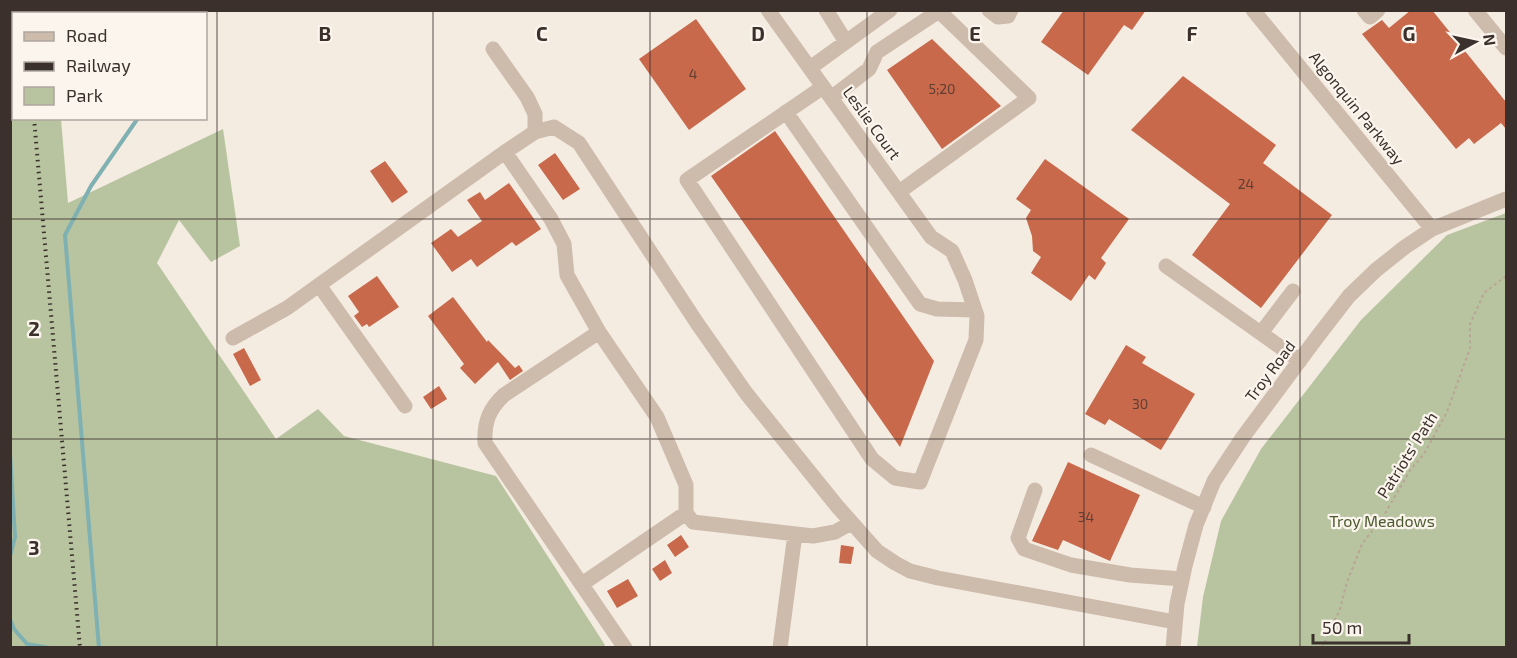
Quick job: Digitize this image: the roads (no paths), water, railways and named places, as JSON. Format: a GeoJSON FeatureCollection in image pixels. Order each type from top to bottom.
{"type":"FeatureCollection","features":[{"type":"Feature","properties":{"kind":"street","name":"Leslie Court"},"geometry":{"type":"LineString","coordinates":[[768,10],[931,237],[952,251],[975,310]]}},
{"type":"Feature","properties":{"kind":"street"},"geometry":{"type":"LineString","coordinates":[[826,10],[846,42]]}},
{"type":"Feature","properties":{"kind":"street"},"geometry":{"type":"LineString","coordinates":[[810,68],[890,10]]}},
{"type":"Feature","properties":{"kind":"street"},"geometry":{"type":"LineString","coordinates":[[989,10],[998,17],[1009,13]]}},
{"type":"Feature","properties":{"kind":"street","name":"Algonquin Parkway"},"geometry":{"type":"LineString","coordinates":[[1253,10],[1432,229]]}},
{"type":"Feature","properties":{"kind":"street"},"geometry":{"type":"LineString","coordinates":[[1365,10],[1370,17],[1378,10]]}},
{"type":"Feature","properties":{"kind":"street"},"geometry":{"type":"LineString","coordinates":[[1475,10],[1506,48]]}},
{"type":"Feature","properties":{"kind":"street"},"geometry":{"type":"LineString","coordinates":[[786,112],[920,303],[937,309],[975,310],[976,340],[920,482],[895,478],[872,459],[687,180],[786,112],[869,69],[877,52],[939,11],[1029,98],[899,192]]}},
{"type":"Feature","properties":{"kind":"street"},"geometry":{"type":"LineString","coordinates":[[494,50],[527,97],[535,114],[534,132]]}},
{"type":"Feature","properties":{"kind":"street"},"geometry":{"type":"LineString","coordinates":[[233,338],[287,308],[534,132],[554,127],[579,143],[697,323],[746,393],[851,523],[877,551],[910,571],[938,578],[1175,622]]}},
{"type":"Feature","properties":{"kind":"street"},"geometry":{"type":"LineString","coordinates":[[505,152],[551,219],[564,244],[567,275],[599,332],[657,417],[686,485],[686,513],[693,522],[813,536],[835,532],[851,523]]}},
{"type":"Feature","properties":{"kind":"street","name":"Troy Road"},"geometry":{"type":"LineString","coordinates":[[1173,648],[1177,603],[1182,579],[1196,525],[1214,481],[1299,361],[1349,296],[1397,252],[1432,229],[1506,199]]}},
{"type":"Feature","properties":{"kind":"street"},"geometry":{"type":"LineString","coordinates":[[1166,266],[1299,361]]}},
{"type":"Feature","properties":{"kind":"street"},"geometry":{"type":"LineString","coordinates":[[319,285],[405,406]]}},
{"type":"Feature","properties":{"kind":"street"},"geometry":{"type":"LineString","coordinates":[[1261,333],[1293,291]]}},
{"type":"Feature","properties":{"kind":"street"},"geometry":{"type":"LineString","coordinates":[[599,332],[504,395],[493,406],[490,413],[485,431],[485,443],[625,648]]}},
{"type":"Feature","properties":{"kind":"street"},"geometry":{"type":"LineString","coordinates":[[1091,455],[1204,507]]}},
{"type":"Feature","properties":{"kind":"street"},"geometry":{"type":"LineString","coordinates":[[1035,490],[1018,538],[1024,549],[1071,564],[1130,575],[1182,579]]}},
{"type":"Feature","properties":{"kind":"street"},"geometry":{"type":"LineString","coordinates":[[582,584],[686,513]]}},
{"type":"Feature","properties":{"kind":"street"},"geometry":{"type":"LineString","coordinates":[[780,648],[795,534]]}},
{"type":"Feature","properties":{"kind":"waterway"},"geometry":{"type":"LineString","coordinates":[[99,648],[65,235],[91,186],[137,120]]}},
{"type":"Feature","properties":{"kind":"waterway"},"geometry":{"type":"LineString","coordinates":[[10,453],[15,537],[10,556]]}},
{"type":"Feature","properties":{"kind":"waterway"},"geometry":{"type":"LineString","coordinates":[[10,619],[14,629],[27,644],[50,648]]}},
{"type":"Feature","properties":{"kind":"railway"},"geometry":{"type":"LineString","coordinates":[[34,120],[80,648]]}},
{"type":"Feature","properties":{"kind":"park label","name":"Troy Meadows"},"geometry":{"type":"Point","coordinates":[1382,521]}}]}
